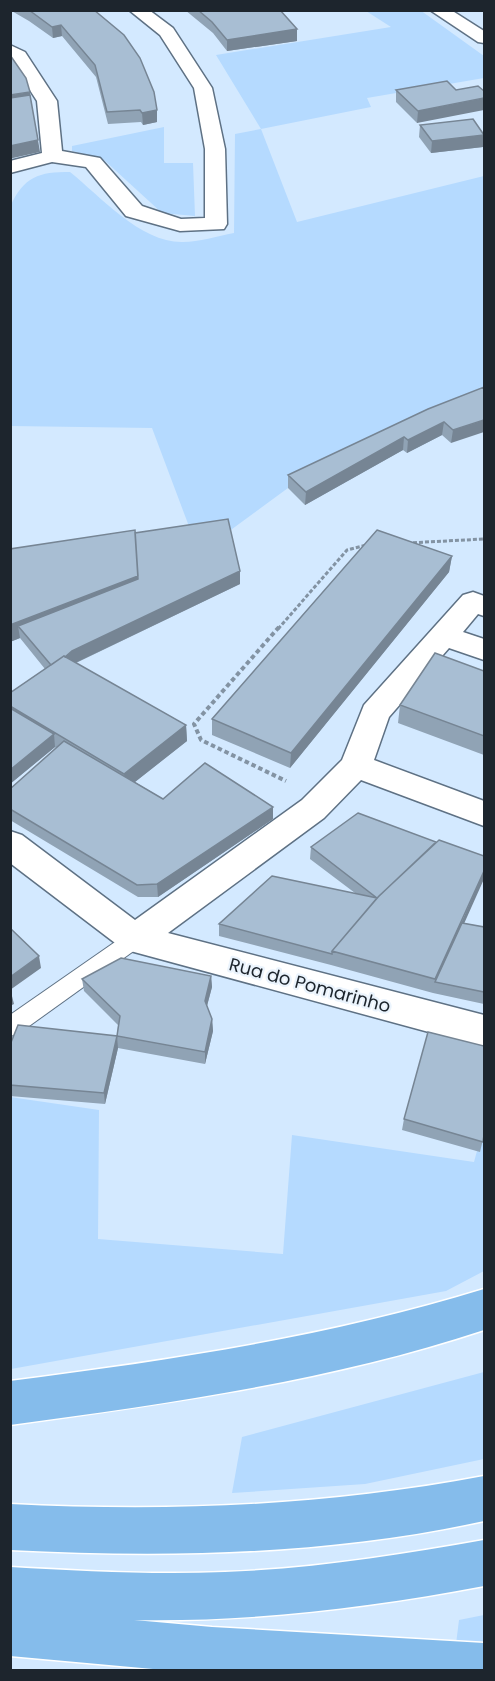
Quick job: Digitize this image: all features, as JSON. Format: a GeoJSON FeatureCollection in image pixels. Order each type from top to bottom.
{"type":"FeatureCollection","features":[{"type":"Feature","properties":{"kind":"main road"},"geometry":{"type":"LineString","coordinates":[[10,1403],[139,1386],[267,1365],[352,1348],[433,1327],[484,1310]]}},
{"type":"Feature","properties":{"kind":"main road"},"geometry":{"type":"LineString","coordinates":[[10,1527],[144,1531],[253,1529],[402,1514],[484,1499]]}},
{"type":"Feature","properties":{"kind":"main road"},"geometry":{"type":"LineString","coordinates":[[10,1590],[141,1596],[256,1594],[425,1574],[484,1563]]}},
{"type":"Feature","properties":{"kind":"main road"},"geometry":{"type":"LineString","coordinates":[[10,1632],[212,1651],[484,1667]]}},
{"type":"Feature","properties":{"kind":"street"},"geometry":{"type":"LineString","coordinates":[[10,167],[52,156],[93,162],[134,212],[180,225],[216,224],[215,149],[203,88],[167,32],[137,10]]}},
{"type":"Feature","properties":{"kind":"street"},"geometry":{"type":"LineString","coordinates":[[438,10],[484,38]]}},
{"type":"Feature","properties":{"kind":"street"},"geometry":{"type":"LineString","coordinates":[[10,50],[20,56],[47,101],[52,156]]}},
{"type":"Feature","properties":{"kind":"street"},"geometry":{"type":"LineString","coordinates":[[135,939],[323,799],[356,766],[375,713],[473,602],[484,606]]}},
{"type":"Feature","properties":{"kind":"street"},"geometry":{"type":"LineString","coordinates":[[444,636],[484,650]]}},
{"type":"Feature","properties":{"kind":"street"},"geometry":{"type":"LineString","coordinates":[[356,766],[484,814]]}},
{"type":"Feature","properties":{"kind":"street","name":"Rua do Pomarinho"},"geometry":{"type":"LineString","coordinates":[[15,852],[135,939],[484,1031]]}},
{"type":"Feature","properties":{"kind":"lane"},"geometry":{"type":"LineString","coordinates":[[10,1027],[135,939]]}},
{"type":"Feature","properties":{"kind":"path"},"geometry":{"type":"LineString","coordinates":[[405,543],[484,539]]}},
{"type":"Feature","properties":{"kind":"path"},"geometry":{"type":"LineString","coordinates":[[323,799],[201,740],[194,724],[347,550],[371,544]]}},
{"type":"Feature","properties":{"kind":"shaded area"},"geometry":{"type":"Polygon","coordinates":[[[420,10],[484,56],[484,78],[367,98],[371,107],[261,129],[216,55],[391,27],[366,11],[420,10]]]}},
{"type":"Feature","properties":{"kind":"shaded area"},"geometry":{"type":"Polygon","coordinates":[[[164,127],[164,163],[193,163],[195,216],[162,213],[104,160],[72,151],[72,146],[164,127]]]}},
{"type":"Feature","properties":{"kind":"shaded area"},"geometry":{"type":"Polygon","coordinates":[[[261,129],[297,222],[484,176],[484,399],[288,488],[228,532],[193,537],[152,428],[11,426],[10,207],[27,182],[41,175],[70,172],[122,217],[152,235],[183,242],[234,233],[235,134],[261,129]]]}},
{"type":"Feature","properties":{"kind":"shaded area"},"geometry":{"type":"Polygon","coordinates":[[[10,1097],[99,1110],[98,1239],[283,1254],[292,1135],[474,1162],[484,1125],[484,1271],[446,1291],[11,1369],[10,1097]]]}},
{"type":"Feature","properties":{"kind":"shaded area"},"geometry":{"type":"Polygon","coordinates":[[[484,1372],[484,1459],[365,1484],[232,1493],[242,1437],[484,1372]]]}},
{"type":"Feature","properties":{"kind":"shaded area"},"geometry":{"type":"Polygon","coordinates":[[[484,1615],[484,1646],[456,1644],[459,1620],[484,1615]]]}},
{"type":"Feature","properties":{"kind":"building"},"geometry":{"type":"Polygon","coordinates":[[[29,10],[94,10],[124,35],[140,58],[154,92],[157,110],[142,113],[140,110],[107,112],[95,65],[61,25],[52,27],[29,10]]]}},
{"type":"Feature","properties":{"kind":"building"},"geometry":{"type":"Polygon","coordinates":[[[198,10],[280,10],[297,29],[227,40],[198,10]]]}},
{"type":"Feature","properties":{"kind":"building"},"geometry":{"type":"Polygon","coordinates":[[[10,55],[26,78],[30,92],[10,95],[10,55]]]}},
{"type":"Feature","properties":{"kind":"building"},"geometry":{"type":"Polygon","coordinates":[[[447,81],[456,90],[478,86],[484,91],[484,98],[418,111],[396,90],[447,81]]]}},
{"type":"Feature","properties":{"kind":"building"},"geometry":{"type":"Polygon","coordinates":[[[30,95],[38,140],[10,146],[10,98],[30,95]]]}},
{"type":"Feature","properties":{"kind":"building"},"geometry":{"type":"Polygon","coordinates":[[[473,119],[484,135],[432,141],[420,125],[473,119]]]}},
{"type":"Feature","properties":{"kind":"building"},"geometry":{"type":"Polygon","coordinates":[[[484,387],[484,420],[453,430],[444,422],[408,440],[404,437],[306,492],[288,475],[428,409],[484,387]]]}},
{"type":"Feature","properties":{"kind":"building"},"geometry":{"type":"Polygon","coordinates":[[[228,519],[240,571],[72,651],[51,665],[18,626],[138,579],[135,533],[228,519]]]}},
{"type":"Feature","properties":{"kind":"building"},"geometry":{"type":"Polygon","coordinates":[[[135,530],[138,576],[10,625],[10,549],[135,530]]]}},
{"type":"Feature","properties":{"kind":"building"},"geometry":{"type":"Polygon","coordinates":[[[377,530],[452,556],[291,753],[212,719],[377,530]]]}},
{"type":"Feature","properties":{"kind":"building"},"geometry":{"type":"Polygon","coordinates":[[[435,653],[484,671],[484,736],[400,705],[435,653]]]}},
{"type":"Feature","properties":{"kind":"building"},"geometry":{"type":"Polygon","coordinates":[[[64,656],[186,725],[124,774],[10,706],[10,693],[64,656]]]}},
{"type":"Feature","properties":{"kind":"building"},"geometry":{"type":"Polygon","coordinates":[[[10,708],[54,734],[10,770],[10,708]]]}},
{"type":"Feature","properties":{"kind":"building"},"geometry":{"type":"Polygon","coordinates":[[[64,741],[163,799],[205,763],[273,807],[157,884],[137,885],[10,809],[10,789],[64,741]]]}},
{"type":"Feature","properties":{"kind":"building"},"geometry":{"type":"Polygon","coordinates":[[[358,813],[436,842],[377,898],[311,847],[358,813]]]}},
{"type":"Feature","properties":{"kind":"building"},"geometry":{"type":"Polygon","coordinates":[[[439,840],[484,856],[484,871],[435,979],[332,951],[379,896],[439,840]]]}},
{"type":"Feature","properties":{"kind":"building"},"geometry":{"type":"Polygon","coordinates":[[[272,876],[377,898],[332,951],[332,954],[219,924],[272,876]]]}},
{"type":"Feature","properties":{"kind":"building"},"geometry":{"type":"Polygon","coordinates":[[[462,923],[484,927],[484,992],[435,982],[462,923]]]}},
{"type":"Feature","properties":{"kind":"building"},"geometry":{"type":"Polygon","coordinates":[[[10,928],[39,956],[10,977],[10,928]]]}},
{"type":"Feature","properties":{"kind":"building"},"geometry":{"type":"Polygon","coordinates":[[[121,958],[211,976],[205,1001],[212,1019],[205,1052],[117,1036],[120,1016],[82,979],[121,958]]]}},
{"type":"Feature","properties":{"kind":"building"},"geometry":{"type":"Polygon","coordinates":[[[18,1025],[117,1036],[104,1093],[10,1085],[10,1045],[18,1025]]]}},
{"type":"Feature","properties":{"kind":"building"},"geometry":{"type":"Polygon","coordinates":[[[428,1032],[484,1046],[483,1142],[404,1119],[428,1032]]]}}]}
